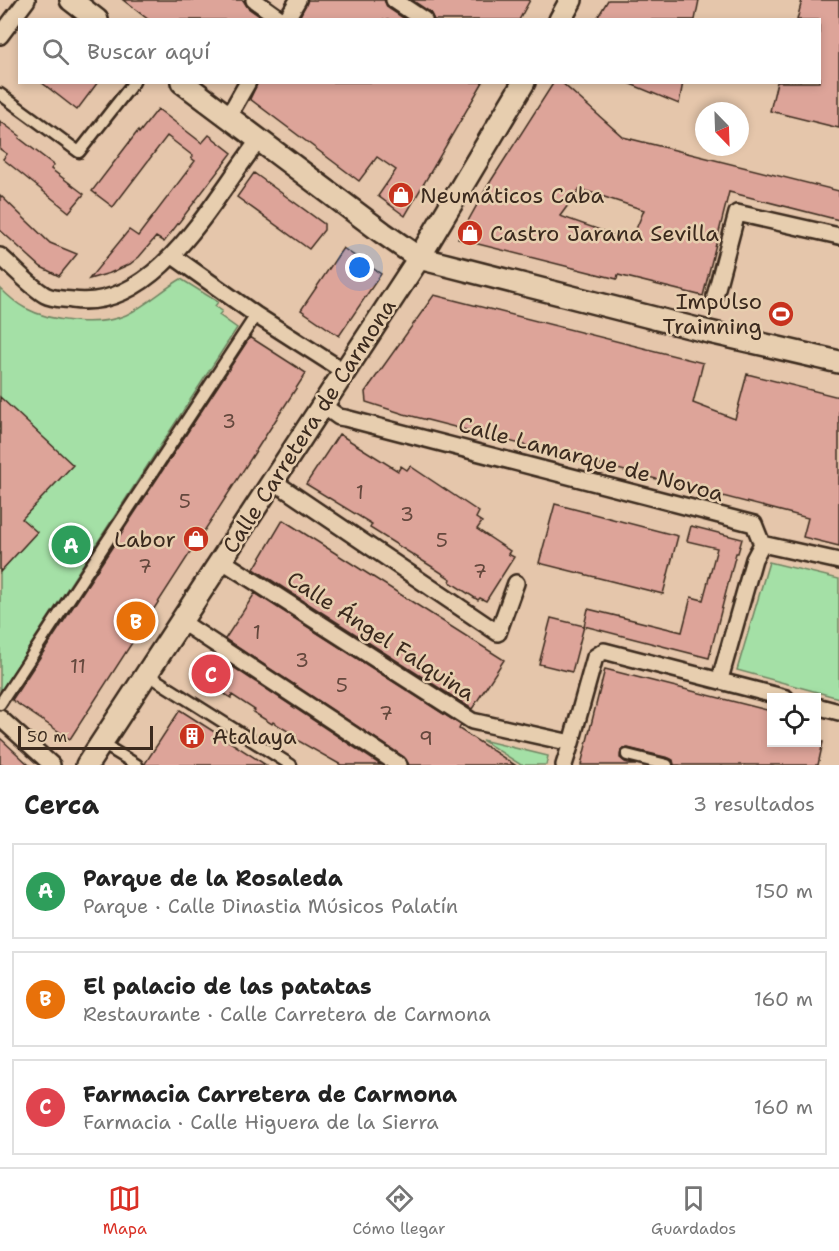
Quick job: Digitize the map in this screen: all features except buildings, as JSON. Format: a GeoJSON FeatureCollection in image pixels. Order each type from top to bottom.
{"type":"FeatureCollection","features":[{"type":"Feature","properties":{"kind":"main road"},"geometry":{"type":"LineString","coordinates":[[71,0],[94,18]]}},
{"type":"Feature","properties":{"kind":"main road"},"geometry":{"type":"LineString","coordinates":[[561,18],[571,0]]}},
{"type":"Feature","properties":{"kind":"main road"},"geometry":{"type":"LineString","coordinates":[[185,84],[418,258],[839,362]]}},
{"type":"Feature","properties":{"kind":"main road","name":"Calle Carretera de Carmona"},"geometry":{"type":"LineString","coordinates":[[87,765],[418,258],[521,84]]}},
{"type":"Feature","properties":{"kind":"street"},"geometry":{"type":"LineString","coordinates":[[0,36],[27,0]]}},
{"type":"Feature","properties":{"kind":"street"},"geometry":{"type":"LineString","coordinates":[[254,0],[281,18]]}},
{"type":"Feature","properties":{"kind":"street"},"geometry":{"type":"LineString","coordinates":[[285,18],[298,0]]}},
{"type":"Feature","properties":{"kind":"street"},"geometry":{"type":"LineString","coordinates":[[394,0],[420,18]]}},
{"type":"Feature","properties":{"kind":"street"},"geometry":{"type":"LineString","coordinates":[[0,94],[79,152],[132,84]]}},
{"type":"Feature","properties":{"kind":"street"},"geometry":{"type":"LineString","coordinates":[[228,117],[247,84]]}},
{"type":"Feature","properties":{"kind":"street"},"geometry":{"type":"LineString","coordinates":[[0,256],[46,296],[83,301],[114,296],[138,285],[174,256],[259,140]]}},
{"type":"Feature","properties":{"kind":"street"},"geometry":{"type":"LineString","coordinates":[[715,296],[737,213],[839,236]]}},
{"type":"Feature","properties":{"kind":"street"},"geometry":{"type":"LineString","coordinates":[[174,256],[256,315],[345,372]]}},
{"type":"Feature","properties":{"kind":"street"},"geometry":{"type":"LineString","coordinates":[[0,704],[256,315]]}},
{"type":"Feature","properties":{"kind":"street","name":"Calle Lamarque de Novoa"},"geometry":{"type":"LineString","coordinates":[[322,405],[339,417],[754,524],[762,544]]}},
{"type":"Feature","properties":{"kind":"street"},"geometry":{"type":"LineString","coordinates":[[273,481],[498,633],[516,583]]}},
{"type":"Feature","properties":{"kind":"street"},"geometry":{"type":"LineString","coordinates":[[720,679],[754,559],[762,544],[839,561]]}},
{"type":"Feature","properties":{"kind":"street","name":"Calle Ángel Falquina"},"geometry":{"type":"LineString","coordinates":[[222,560],[472,722],[571,743]]}},
{"type":"Feature","properties":{"kind":"street"},"geometry":{"type":"LineString","coordinates":[[182,622],[399,765]]}},
{"type":"Feature","properties":{"kind":"street"},"geometry":{"type":"LineString","coordinates":[[564,765],[595,657],[604,651],[769,693]]}},
{"type":"Feature","properties":{"kind":"street"},"geometry":{"type":"LineString","coordinates":[[147,674],[291,765]]}},
{"type":"Feature","properties":{"kind":"street"},"geometry":{"type":"LineString","coordinates":[[821,707],[839,712]]}},
{"type":"Feature","properties":{"kind":"street"},"geometry":{"type":"LineString","coordinates":[[0,718],[52,765]]}},
{"type":"Feature","properties":{"kind":"street"},"geometry":{"type":"LineString","coordinates":[[101,743],[137,765]]}},
{"type":"Feature","properties":{"kind":"street"},"geometry":{"type":"LineString","coordinates":[[627,755],[667,765]]}},
{"type":"Feature","properties":{"kind":"green space"},"geometry":{"type":"Polygon","coordinates":[[[181,279],[218,302],[215,306],[222,311],[219,315],[237,328],[0,692],[0,288],[18,304],[36,313],[61,320],[89,322],[115,319],[126,315],[181,279]]]}},
{"type":"Feature","properties":{"kind":"green space"},"geometry":{"type":"Polygon","coordinates":[[[769,562],[839,579],[839,698],[737,670],[769,562]]]}},
{"type":"Feature","properties":{"kind":"green space"},"geometry":{"type":"Polygon","coordinates":[[[482,740],[548,756],[546,765],[521,765],[482,740]]]}},
{"type":"Feature","properties":{"kind":"place","name":"Neumáticos Caba"},"geometry":{"type":"Point","coordinates":[401,195]}},
{"type":"Feature","properties":{"kind":"place","name":"Castro Jarana Sevilla"},"geometry":{"type":"Point","coordinates":[470,233]}},
{"type":"Feature","properties":{"kind":"place","name":"Impulso Trainning"},"geometry":{"type":"Point","coordinates":[781,314]}},
{"type":"Feature","properties":{"kind":"place","name":"Labor"},"geometry":{"type":"Point","coordinates":[196,539]}},
{"type":"Feature","properties":{"kind":"place","name":"Parque de la Rosaleda"},"geometry":{"type":"Point","coordinates":[71,545]}},
{"type":"Feature","properties":{"kind":"place","name":"El palacio de las patatas"},"geometry":{"type":"Point","coordinates":[136,621]}},
{"type":"Feature","properties":{"kind":"place","name":"Farmacia Carretera de Carmona"},"geometry":{"type":"Point","coordinates":[211,674]}},
{"type":"Feature","properties":{"kind":"place","name":"Atalaya"},"geometry":{"type":"Point","coordinates":[192,736]}}]}
